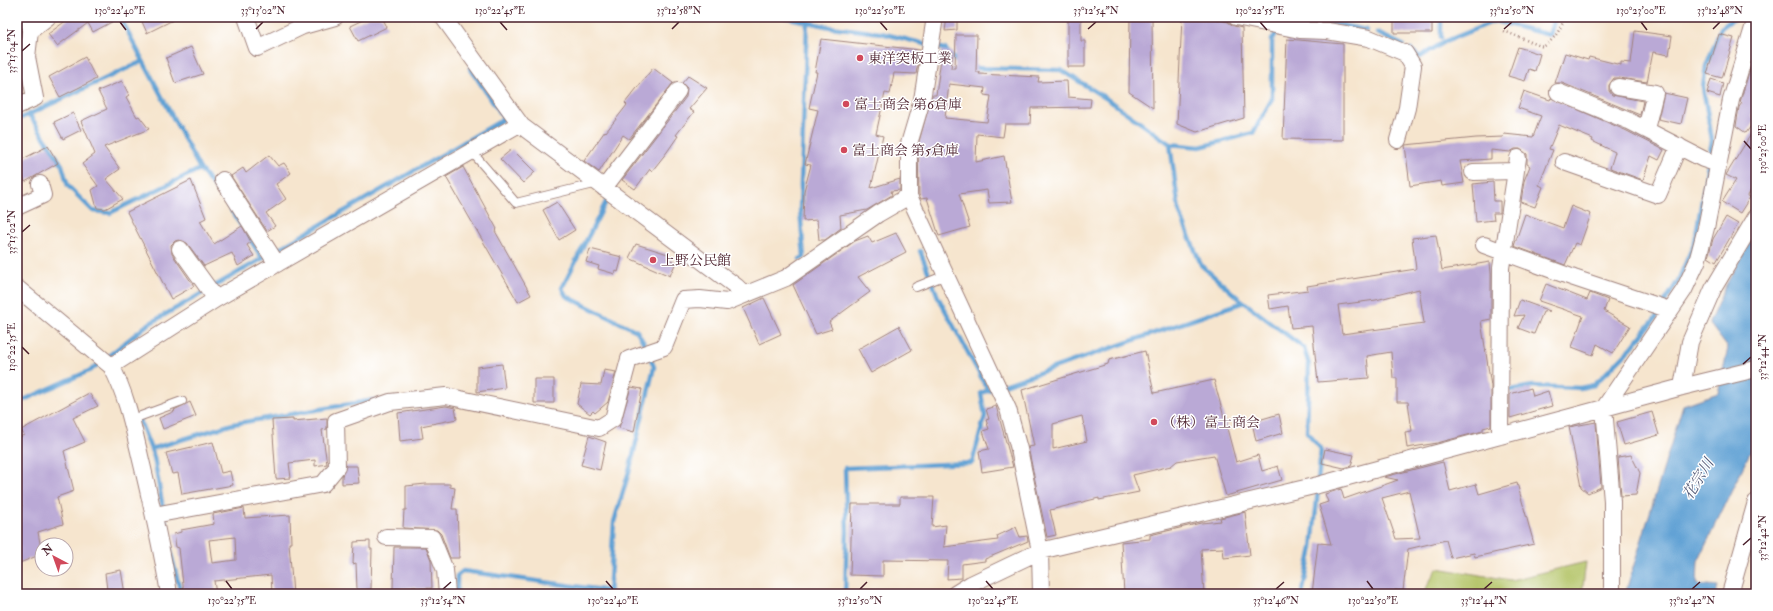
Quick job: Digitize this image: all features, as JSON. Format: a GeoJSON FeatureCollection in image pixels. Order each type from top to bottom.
{"type":"FeatureCollection","features":[{"type":"Feature","properties":{"kind":"street"},"geometry":{"type":"LineString","coordinates":[[17,106],[35,98],[27,57],[30,31],[29,23],[48,17]]}},
{"type":"Feature","properties":{"kind":"street"},"geometry":{"type":"LineString","coordinates":[[246,17],[257,48],[303,26],[335,17]]}},
{"type":"Feature","properties":{"kind":"street"},"geometry":{"type":"LineString","coordinates":[[443,17],[516,126],[595,186],[740,291]]}},
{"type":"Feature","properties":{"kind":"street"},"geometry":{"type":"LineString","coordinates":[[935,17],[922,100],[909,144],[910,196],[941,277],[1008,409],[1040,551],[1041,594]]}},
{"type":"Feature","properties":{"kind":"street"},"geometry":{"type":"LineString","coordinates":[[1236,17],[1301,23],[1327,32],[1369,38],[1405,53],[1414,66],[1407,108],[1398,140]]}},
{"type":"Feature","properties":{"kind":"street"},"geometry":{"type":"LineString","coordinates":[[1612,594],[1612,501],[1604,408],[1663,308],[1684,290],[1697,262],[1706,228],[1710,162],[1756,18]]}},
{"type":"Feature","properties":{"kind":"street"},"geometry":{"type":"LineString","coordinates":[[1618,87],[1655,93],[1646,129]]}},
{"type":"Feature","properties":{"kind":"street"},"geometry":{"type":"LineString","coordinates":[[595,186],[678,91]]}},
{"type":"Feature","properties":{"kind":"street"},"geometry":{"type":"LineString","coordinates":[[1558,92],[1629,121],[1710,162]]}},
{"type":"Feature","properties":{"kind":"street"},"geometry":{"type":"LineString","coordinates":[[110,362],[212,293],[277,264],[516,126]]}},
{"type":"Feature","properties":{"kind":"street"},"geometry":{"type":"LineString","coordinates":[[1564,162],[1658,195],[1679,146]]}},
{"type":"Feature","properties":{"kind":"street"},"geometry":{"type":"LineString","coordinates":[[1473,172],[1517,165],[1501,268],[1500,436]]}},
{"type":"Feature","properties":{"kind":"street"},"geometry":{"type":"LineString","coordinates":[[223,180],[277,264]]}},
{"type":"Feature","properties":{"kind":"street"},"geometry":{"type":"LineString","coordinates":[[17,207],[43,195],[40,184]]}},
{"type":"Feature","properties":{"kind":"street"},"geometry":{"type":"LineString","coordinates":[[161,514],[322,484],[337,467],[336,421],[390,402],[446,396],[599,428],[613,419],[629,359],[664,347],[683,300],[700,298],[727,302],[740,291],[786,278],[878,214],[910,196]]}},
{"type":"Feature","properties":{"kind":"street"},"geometry":{"type":"LineString","coordinates":[[1682,387],[1690,342],[1710,296],[1756,217]]}},
{"type":"Feature","properties":{"kind":"street"},"geometry":{"type":"LineString","coordinates":[[1484,244],[1574,278],[1663,308]]}},
{"type":"Feature","properties":{"kind":"street"},"geometry":{"type":"LineString","coordinates":[[180,249],[212,293]]}},
{"type":"Feature","properties":{"kind":"street"},"geometry":{"type":"LineString","coordinates":[[17,288],[110,362],[136,418],[161,514],[169,594]]}},
{"type":"Feature","properties":{"kind":"street"},"geometry":{"type":"LineString","coordinates":[[955,594],[971,584],[1040,551],[1318,485],[1682,387],[1756,369]]}},
{"type":"Feature","properties":{"kind":"street"},"geometry":{"type":"LineString","coordinates":[[1730,594],[1756,502]]}},
{"type":"Feature","properties":{"kind":"street"},"geometry":{"type":"LineString","coordinates":[[386,537],[432,538],[445,570],[447,594]]}},
{"type":"Feature","properties":{"kind":"lane"},"geometry":{"type":"LineString","coordinates":[[471,151],[516,203],[595,186]]}},
{"type":"Feature","properties":{"kind":"lane"},"geometry":{"type":"LineString","coordinates":[[916,287],[941,277]]}},
{"type":"Feature","properties":{"kind":"lane"},"geometry":{"type":"LineString","coordinates":[[136,418],[182,401]]}},
{"type":"Feature","properties":{"kind":"path"},"geometry":{"type":"LineString","coordinates":[[1504,31],[1544,47],[1552,41],[1560,30],[1565,17]]}},
{"type":"Feature","properties":{"kind":"green space"},"geometry":{"type":"Polygon","coordinates":[[[1586,562],[1582,594],[1423,594],[1437,568],[1511,580],[1586,562]]]}},
{"type":"Feature","properties":{"kind":"water","name":"花宗川"},"geometry":{"type":"Polygon","coordinates":[[[1756,231],[1756,440],[1698,561],[1697,584],[1718,586],[1716,594],[1625,594],[1683,405],[1718,393],[1728,348],[1709,323],[1726,285],[1756,231]]]}},
{"type":"Feature","properties":{"kind":"building"},"geometry":{"type":"Polygon","coordinates":[[[71,17],[121,17],[93,32],[88,23],[57,46],[48,34],[71,17]]]}},
{"type":"Feature","properties":{"kind":"building"},"geometry":{"type":"Polygon","coordinates":[[[140,17],[179,17],[147,33],[140,17]]]}},
{"type":"Feature","properties":{"kind":"building"},"geometry":{"type":"Polygon","coordinates":[[[369,17],[382,17],[387,27],[358,41],[350,26],[369,17]]]}},
{"type":"Feature","properties":{"kind":"building"},"geometry":{"type":"Polygon","coordinates":[[[947,17],[957,17],[957,30],[945,31],[947,17]]]}},
{"type":"Feature","properties":{"kind":"building"},"geometry":{"type":"Polygon","coordinates":[[[1068,17],[1081,17],[1081,41],[1085,41],[1085,67],[1068,67],[1068,17]]]}},
{"type":"Feature","properties":{"kind":"building"},"geometry":{"type":"Polygon","coordinates":[[[1130,17],[1152,17],[1153,108],[1129,92],[1130,17]]]}},
{"type":"Feature","properties":{"kind":"building"},"geometry":{"type":"Polygon","coordinates":[[[1182,17],[1208,17],[1228,22],[1234,26],[1242,28],[1244,118],[1197,132],[1177,124],[1182,17]]]}},
{"type":"Feature","properties":{"kind":"building"},"geometry":{"type":"Polygon","coordinates":[[[1394,17],[1432,17],[1432,33],[1394,33],[1394,17]]]}},
{"type":"Feature","properties":{"kind":"building"},"geometry":{"type":"Polygon","coordinates":[[[1635,31],[1672,36],[1669,55],[1653,52],[1647,82],[1614,78],[1609,85],[1609,91],[1612,95],[1643,101],[1640,115],[1562,83],[1555,83],[1565,53],[1588,60],[1589,57],[1621,65],[1621,62],[1631,63],[1635,31]]]}},
{"type":"Feature","properties":{"kind":"building"},"geometry":{"type":"Polygon","coordinates":[[[1719,34],[1734,38],[1722,78],[1707,74],[1719,34]]]}},
{"type":"Feature","properties":{"kind":"building"},"geometry":{"type":"Polygon","coordinates":[[[956,35],[977,35],[976,72],[980,72],[979,74],[1039,77],[1038,82],[1067,81],[1068,97],[1091,99],[1090,107],[1031,108],[1030,124],[1005,124],[1003,137],[977,134],[976,162],[1004,156],[1012,202],[989,203],[987,190],[959,194],[970,227],[939,236],[927,198],[921,199],[919,195],[918,145],[932,95],[936,95],[942,51],[953,52],[951,68],[955,68],[956,35]],[[949,84],[945,118],[987,122],[991,96],[984,95],[985,88],[949,84]]]}},
{"type":"Feature","properties":{"kind":"building"},"geometry":{"type":"Polygon","coordinates":[[[821,39],[920,50],[916,74],[894,73],[890,94],[885,93],[876,134],[883,136],[871,188],[900,179],[900,190],[891,191],[892,195],[867,210],[840,215],[841,228],[825,240],[819,240],[817,220],[803,221],[804,191],[811,165],[805,164],[818,110],[809,108],[817,72],[815,72],[821,39]]]}},
{"type":"Feature","properties":{"kind":"building"},"geometry":{"type":"Polygon","coordinates":[[[1287,39],[1343,44],[1343,140],[1283,139],[1287,39]]]}},
{"type":"Feature","properties":{"kind":"building"},"geometry":{"type":"Polygon","coordinates":[[[191,47],[203,74],[175,83],[166,58],[191,47]]]}},
{"type":"Feature","properties":{"kind":"building"},"geometry":{"type":"Polygon","coordinates":[[[1518,47],[1540,54],[1535,71],[1529,69],[1525,81],[1508,76],[1518,47]]]}},
{"type":"Feature","properties":{"kind":"building"},"geometry":{"type":"Polygon","coordinates":[[[85,57],[96,79],[60,97],[49,77],[85,57]]]}},
{"type":"Feature","properties":{"kind":"building"},"geometry":{"type":"Polygon","coordinates":[[[1756,60],[1756,108],[1751,117],[1755,120],[1746,133],[1736,126],[1739,107],[1742,103],[1740,102],[1750,69],[1756,60]]]}},
{"type":"Feature","properties":{"kind":"building"},"geometry":{"type":"Polygon","coordinates":[[[653,68],[673,83],[629,139],[623,135],[599,172],[584,161],[605,131],[606,132],[627,105],[625,103],[653,68]]]}},
{"type":"Feature","properties":{"kind":"building"},"geometry":{"type":"Polygon","coordinates":[[[688,76],[707,88],[689,109],[694,112],[676,135],[678,136],[667,152],[652,171],[650,169],[635,189],[622,180],[686,97],[687,88],[682,83],[688,76]]]}},
{"type":"Feature","properties":{"kind":"building"},"geometry":{"type":"Polygon","coordinates":[[[1711,79],[1723,83],[1720,97],[1707,93],[1711,79]]]}},
{"type":"Feature","properties":{"kind":"building"},"geometry":{"type":"Polygon","coordinates":[[[122,81],[129,95],[126,97],[137,117],[139,116],[149,129],[104,147],[120,169],[106,179],[123,199],[105,209],[97,208],[92,190],[98,186],[82,164],[95,154],[81,121],[107,109],[98,91],[122,81]]]}},
{"type":"Feature","properties":{"kind":"building"},"geometry":{"type":"Polygon","coordinates":[[[1524,91],[1550,100],[1551,98],[1625,130],[1664,150],[1659,160],[1651,156],[1643,180],[1610,168],[1615,152],[1592,141],[1593,139],[1559,125],[1549,149],[1553,150],[1539,185],[1543,187],[1535,207],[1521,202],[1524,181],[1530,166],[1527,164],[1527,154],[1520,149],[1515,149],[1510,152],[1491,150],[1491,159],[1460,161],[1464,183],[1442,186],[1441,181],[1410,186],[1405,145],[1476,138],[1503,137],[1504,134],[1533,137],[1541,116],[1518,108],[1524,91]]]}},
{"type":"Feature","properties":{"kind":"building"},"geometry":{"type":"Polygon","coordinates":[[[1664,93],[1687,98],[1681,124],[1658,119],[1664,93]]]}},
{"type":"Feature","properties":{"kind":"building"},"geometry":{"type":"Polygon","coordinates":[[[73,113],[81,130],[63,139],[54,122],[73,113]]]}},
{"type":"Feature","properties":{"kind":"building"},"geometry":{"type":"Polygon","coordinates":[[[1756,126],[1756,179],[1748,196],[1750,197],[1740,213],[1722,202],[1736,180],[1726,175],[1756,126]]]}},
{"type":"Feature","properties":{"kind":"building"},"geometry":{"type":"Polygon","coordinates":[[[48,146],[58,163],[25,182],[17,162],[48,146]]]}},
{"type":"Feature","properties":{"kind":"building"},"geometry":{"type":"Polygon","coordinates":[[[512,149],[535,172],[523,183],[500,159],[512,149]]]}},
{"type":"Feature","properties":{"kind":"building"},"geometry":{"type":"Polygon","coordinates":[[[269,155],[278,166],[284,163],[291,173],[276,184],[286,199],[266,213],[275,226],[267,231],[231,176],[243,168],[246,173],[269,155]]]}},
{"type":"Feature","properties":{"kind":"building"},"geometry":{"type":"Polygon","coordinates":[[[463,167],[497,229],[495,231],[531,295],[518,302],[446,177],[463,167]]]}},
{"type":"Feature","properties":{"kind":"building"},"geometry":{"type":"Polygon","coordinates":[[[191,180],[206,218],[200,221],[214,244],[242,226],[251,242],[247,245],[254,256],[238,266],[232,253],[204,266],[187,243],[179,240],[175,241],[171,245],[172,254],[194,286],[171,299],[127,212],[191,180]]]}},
{"type":"Feature","properties":{"kind":"building"},"geometry":{"type":"Polygon","coordinates":[[[1493,182],[1494,201],[1500,201],[1500,213],[1493,213],[1494,220],[1476,222],[1473,184],[1493,182]]]}},
{"type":"Feature","properties":{"kind":"building"},"geometry":{"type":"Polygon","coordinates":[[[557,202],[575,230],[559,240],[543,210],[557,202]]]}},
{"type":"Feature","properties":{"kind":"building"},"geometry":{"type":"Polygon","coordinates":[[[1571,206],[1591,214],[1580,245],[1575,243],[1565,265],[1514,246],[1525,214],[1563,228],[1571,206]]]}},
{"type":"Feature","properties":{"kind":"building"},"geometry":{"type":"Polygon","coordinates":[[[1726,217],[1738,224],[1716,262],[1708,257],[1713,239],[1726,217]]]}},
{"type":"Feature","properties":{"kind":"building"},"geometry":{"type":"Polygon","coordinates":[[[896,233],[906,252],[858,277],[870,292],[829,322],[832,329],[816,334],[793,285],[855,241],[868,236],[872,243],[896,233]]]}},
{"type":"Feature","properties":{"kind":"building"},"geometry":{"type":"Polygon","coordinates":[[[1436,235],[1442,270],[1490,262],[1491,319],[1481,321],[1491,386],[1491,426],[1483,428],[1483,431],[1437,443],[1407,448],[1405,432],[1412,431],[1408,402],[1397,402],[1397,378],[1393,378],[1391,352],[1367,356],[1369,378],[1318,382],[1312,326],[1291,328],[1288,306],[1270,309],[1268,295],[1308,290],[1307,286],[1416,269],[1412,238],[1436,235]],[[1419,289],[1376,300],[1338,305],[1342,334],[1424,323],[1419,289]]]}},
{"type":"Feature","properties":{"kind":"building","name":"上野公民館"},"geometry":{"type":"Polygon","coordinates":[[[636,244],[668,254],[667,259],[676,262],[670,276],[629,258],[636,244]]]}},
{"type":"Feature","properties":{"kind":"building"},"geometry":{"type":"Polygon","coordinates":[[[590,249],[622,257],[618,272],[616,271],[615,274],[598,269],[599,266],[586,262],[590,249]]]}},
{"type":"Feature","properties":{"kind":"building"},"geometry":{"type":"Polygon","coordinates":[[[1546,284],[1587,300],[1590,293],[1608,300],[1604,311],[1630,326],[1613,353],[1597,344],[1593,355],[1572,347],[1583,316],[1539,301],[1546,284]]]}},
{"type":"Feature","properties":{"kind":"building"},"geometry":{"type":"Polygon","coordinates":[[[764,298],[781,334],[759,344],[743,308],[764,298]]]}},
{"type":"Feature","properties":{"kind":"building"},"geometry":{"type":"Polygon","coordinates":[[[1520,300],[1550,311],[1543,312],[1534,334],[1518,328],[1524,315],[1514,316],[1520,300]]]}},
{"type":"Feature","properties":{"kind":"building"},"geometry":{"type":"Polygon","coordinates":[[[899,326],[912,350],[871,373],[858,349],[899,326]]]}},
{"type":"Feature","properties":{"kind":"building","name":"（株）富士商会"},"geometry":{"type":"Polygon","coordinates":[[[1145,351],[1154,393],[1214,380],[1236,462],[1258,455],[1262,471],[1278,466],[1282,480],[1226,496],[1214,455],[1177,461],[1171,466],[1133,475],[1139,492],[1099,500],[1099,498],[1050,510],[1056,535],[1047,537],[1028,447],[1034,446],[1022,390],[1108,364],[1109,360],[1145,351]],[[1082,416],[1053,424],[1053,449],[1087,441],[1082,416]]]}},
{"type":"Feature","properties":{"kind":"building"},"geometry":{"type":"Polygon","coordinates":[[[502,364],[505,388],[477,392],[477,367],[502,364]]]}},
{"type":"Feature","properties":{"kind":"building"},"geometry":{"type":"Polygon","coordinates":[[[604,370],[616,372],[608,402],[595,413],[593,411],[590,414],[577,404],[581,384],[601,385],[604,370]]]}},
{"type":"Feature","properties":{"kind":"building"},"geometry":{"type":"Polygon","coordinates":[[[534,379],[554,379],[554,403],[534,403],[534,379]]]}},
{"type":"Feature","properties":{"kind":"building"},"geometry":{"type":"Polygon","coordinates":[[[631,387],[642,389],[634,432],[619,428],[631,387]]]}},
{"type":"Feature","properties":{"kind":"building"},"geometry":{"type":"Polygon","coordinates":[[[1531,388],[1533,396],[1548,391],[1552,406],[1510,418],[1510,394],[1531,388]]]}},
{"type":"Feature","properties":{"kind":"building"},"geometry":{"type":"Polygon","coordinates":[[[89,393],[98,406],[73,418],[85,442],[64,451],[74,491],[57,497],[63,524],[38,532],[39,537],[34,537],[34,557],[17,564],[17,508],[22,506],[17,487],[17,438],[24,435],[21,430],[89,393]]]}},
{"type":"Feature","properties":{"kind":"building"},"geometry":{"type":"Polygon","coordinates":[[[190,402],[196,416],[163,429],[159,418],[190,402]]]}},
{"type":"Feature","properties":{"kind":"building"},"geometry":{"type":"Polygon","coordinates":[[[446,406],[455,408],[457,419],[421,426],[423,438],[400,441],[398,413],[446,406]]]}},
{"type":"Feature","properties":{"kind":"building"},"geometry":{"type":"Polygon","coordinates":[[[996,406],[1013,467],[982,472],[979,451],[989,449],[983,431],[989,429],[986,420],[989,419],[986,409],[996,406]]]}},
{"type":"Feature","properties":{"kind":"building"},"geometry":{"type":"Polygon","coordinates":[[[1652,412],[1659,435],[1624,445],[1617,422],[1652,412]]]}},
{"type":"Feature","properties":{"kind":"building"},"geometry":{"type":"Polygon","coordinates":[[[1279,414],[1283,433],[1256,441],[1252,422],[1279,414]]]}},
{"type":"Feature","properties":{"kind":"building"},"geometry":{"type":"Polygon","coordinates":[[[327,418],[327,429],[322,430],[327,464],[315,466],[315,460],[289,463],[291,478],[276,479],[272,420],[293,419],[293,421],[327,418]]]}},
{"type":"Feature","properties":{"kind":"building"},"geometry":{"type":"Polygon","coordinates":[[[1596,422],[1601,487],[1588,493],[1581,487],[1569,427],[1596,422]]]}},
{"type":"Feature","properties":{"kind":"building"},"geometry":{"type":"Polygon","coordinates":[[[589,436],[606,442],[600,470],[581,465],[589,436]]]}},
{"type":"Feature","properties":{"kind":"building"},"geometry":{"type":"Polygon","coordinates":[[[213,442],[221,473],[230,471],[233,485],[182,494],[178,473],[172,474],[166,453],[213,442]]]}},
{"type":"Feature","properties":{"kind":"building"},"geometry":{"type":"Polygon","coordinates":[[[1325,449],[1354,455],[1351,466],[1344,468],[1322,463],[1325,449]]]}},
{"type":"Feature","properties":{"kind":"building"},"geometry":{"type":"Polygon","coordinates":[[[1631,455],[1640,473],[1636,495],[1621,496],[1618,457],[1631,455]]]}},
{"type":"Feature","properties":{"kind":"building"},"geometry":{"type":"Polygon","coordinates":[[[1443,462],[1450,491],[1476,484],[1479,494],[1517,483],[1534,544],[1475,557],[1474,553],[1451,558],[1446,540],[1408,549],[1403,591],[1395,590],[1395,594],[1312,594],[1318,543],[1331,544],[1319,505],[1328,502],[1325,494],[1341,489],[1344,499],[1398,480],[1384,477],[1443,462]],[[1409,491],[1382,498],[1396,539],[1420,538],[1409,491]]]}},
{"type":"Feature","properties":{"kind":"building"},"geometry":{"type":"Polygon","coordinates":[[[346,466],[357,466],[359,483],[342,484],[342,476],[346,466]]]}},
{"type":"Feature","properties":{"kind":"building"},"geometry":{"type":"Polygon","coordinates":[[[450,484],[450,487],[455,488],[452,509],[457,509],[459,558],[450,558],[441,534],[437,530],[403,528],[404,510],[406,510],[406,486],[450,484]]]}},
{"type":"Feature","properties":{"kind":"building"},"geometry":{"type":"Polygon","coordinates":[[[900,497],[934,497],[932,527],[946,525],[944,547],[998,540],[997,536],[1016,527],[1020,537],[1027,536],[1028,541],[985,559],[985,561],[962,564],[962,578],[947,579],[948,561],[883,560],[883,576],[850,575],[852,504],[900,504],[900,497]]]}},
{"type":"Feature","properties":{"kind":"building"},"geometry":{"type":"Polygon","coordinates":[[[244,508],[245,518],[290,515],[291,543],[289,543],[293,594],[272,594],[271,575],[214,581],[216,594],[184,594],[179,548],[176,547],[174,534],[181,532],[181,530],[214,524],[213,514],[244,508]],[[235,537],[209,540],[212,563],[236,560],[235,537]]]}},
{"type":"Feature","properties":{"kind":"building"},"geometry":{"type":"Polygon","coordinates":[[[1245,512],[1250,555],[1224,558],[1223,548],[1201,549],[1204,594],[1124,594],[1121,542],[1150,539],[1150,535],[1201,523],[1221,521],[1220,518],[1245,512]]]}},
{"type":"Feature","properties":{"kind":"building"},"geometry":{"type":"Polygon","coordinates":[[[370,541],[370,549],[372,549],[371,589],[357,590],[356,563],[353,564],[354,542],[370,541]]]}},
{"type":"Feature","properties":{"kind":"building"},"geometry":{"type":"Polygon","coordinates":[[[394,547],[426,547],[431,560],[432,588],[416,589],[416,587],[393,589],[394,547]]]}},
{"type":"Feature","properties":{"kind":"building"},"geometry":{"type":"Polygon","coordinates":[[[121,570],[125,594],[112,594],[111,589],[107,590],[105,573],[121,570]]]}},
{"type":"Feature","properties":{"kind":"waterway"},"geometry":{"type":"LineString","coordinates":[[120,17],[200,169],[224,199],[262,258]]}},
{"type":"Feature","properties":{"kind":"waterway"},"geometry":{"type":"LineString","coordinates":[[785,17],[830,27],[881,33],[945,49],[959,64]]}},
{"type":"Feature","properties":{"kind":"waterway"},"geometry":{"type":"LineString","coordinates":[[1286,17],[1272,40],[1272,99],[1253,133],[1200,147],[1170,144],[1179,211],[1201,265],[1236,296],[1304,348],[1309,365],[1307,432],[1321,449],[1318,482]]}},
{"type":"Feature","properties":{"kind":"waterway"},"geometry":{"type":"LineString","coordinates":[[1441,17],[1441,38]]}},
{"type":"Feature","properties":{"kind":"waterway"},"geometry":{"type":"LineString","coordinates":[[1411,50],[1420,57],[1446,41],[1495,21],[1550,35],[1555,17]]}},
{"type":"Feature","properties":{"kind":"waterway"},"geometry":{"type":"LineString","coordinates":[[1663,305],[1678,281],[1695,241],[1712,140],[1703,87],[1706,66],[1721,28],[1736,17]]}},
{"type":"Feature","properties":{"kind":"waterway"},"geometry":{"type":"LineString","coordinates":[[1305,18],[1366,30]]}},
{"type":"Feature","properties":{"kind":"waterway"},"geometry":{"type":"LineString","coordinates":[[800,259],[804,257],[800,209],[807,22]]}},
{"type":"Feature","properties":{"kind":"waterway"},"geometry":{"type":"LineString","coordinates":[[1377,33],[1403,45]]}},
{"type":"Feature","properties":{"kind":"waterway"},"geometry":{"type":"LineString","coordinates":[[17,120],[143,61]]}},
{"type":"Feature","properties":{"kind":"waterway"},"geometry":{"type":"LineString","coordinates":[[17,403],[91,370],[147,325],[504,119],[470,68]]}},
{"type":"Feature","properties":{"kind":"waterway"},"geometry":{"type":"LineString","coordinates":[[971,68],[1061,70],[1107,99],[1170,144]]}},
{"type":"Feature","properties":{"kind":"waterway"},"geometry":{"type":"LineString","coordinates":[[29,114],[62,165],[68,186],[93,211],[110,213],[200,169]]}},
{"type":"Feature","properties":{"kind":"waterway"},"geometry":{"type":"LineString","coordinates":[[608,198],[562,288],[566,296],[637,331],[645,345],[654,367],[630,468],[614,522],[609,594]]}},
{"type":"Feature","properties":{"kind":"waterway"},"geometry":{"type":"LineString","coordinates":[[920,251],[938,297],[988,390]]}},
{"type":"Feature","properties":{"kind":"waterway"},"geometry":{"type":"LineString","coordinates":[[845,594],[847,532],[845,468],[972,463],[985,416],[981,393],[1244,302]]}},
{"type":"Feature","properties":{"kind":"waterway"},"geometry":{"type":"LineString","coordinates":[[1511,390],[1533,386],[1580,388],[1594,385],[1632,347],[1658,315]]}},
{"type":"Feature","properties":{"kind":"waterway"},"geometry":{"type":"LineString","coordinates":[[151,449],[233,424],[374,400]]}},
{"type":"Feature","properties":{"kind":"waterway"},"geometry":{"type":"LineString","coordinates":[[138,416],[154,457],[171,554],[181,594]]}},
{"type":"Feature","properties":{"kind":"waterway"},"geometry":{"type":"LineString","coordinates":[[1302,594],[1312,548],[1318,489]]}},
{"type":"Feature","properties":{"kind":"waterway"},"geometry":{"type":"LineString","coordinates":[[457,594],[457,576],[463,571],[610,591]]}},
{"type":"Feature","properties":{"kind":"place","name":"東洋突板工業"},"geometry":{"type":"Point","coordinates":[860,58]}},
{"type":"Feature","properties":{"kind":"place","name":"富士商会 第6倉庫"},"geometry":{"type":"Point","coordinates":[846,104]}},
{"type":"Feature","properties":{"kind":"place","name":"富士商会 第5倉庫"},"geometry":{"type":"Point","coordinates":[844,150]}},
{"type":"Feature","properties":{"kind":"place","name":"上野公民館"},"geometry":{"type":"Point","coordinates":[653,260]}},
{"type":"Feature","properties":{"kind":"place","name":"（株）富士商会"},"geometry":{"type":"Point","coordinates":[1154,422]}}]}
